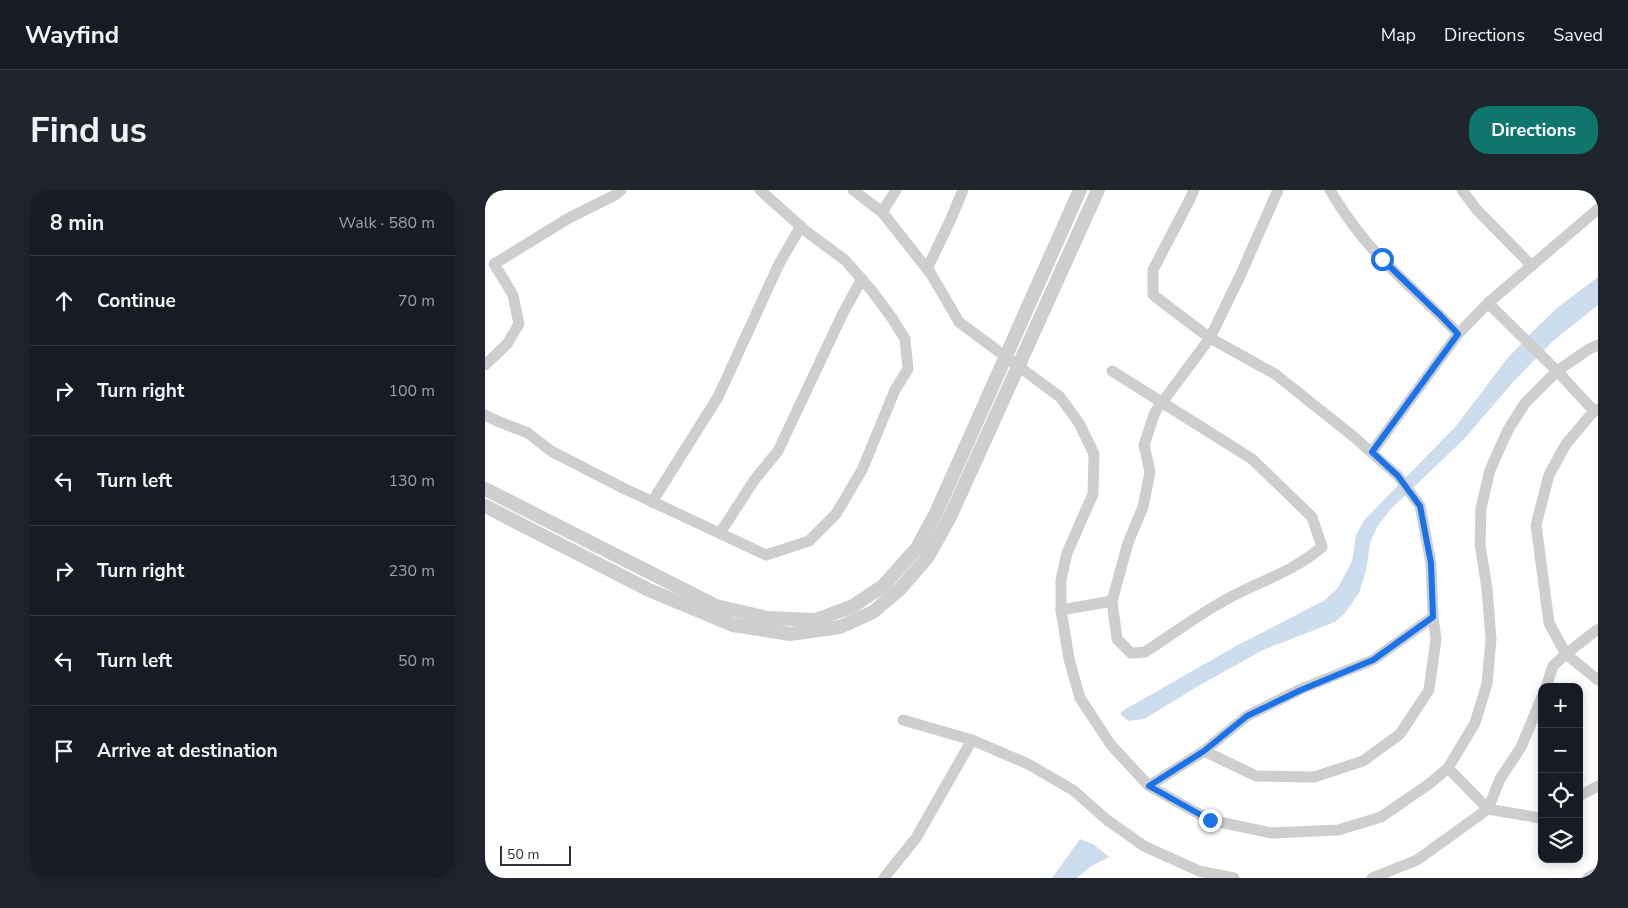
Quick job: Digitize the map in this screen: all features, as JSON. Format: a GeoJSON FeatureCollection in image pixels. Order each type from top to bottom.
{"type":"FeatureCollection","features":[{"type":"Feature","properties":{"kind":"street"},"geometry":{"type":"LineString","coordinates":[[485,365],[507,344],[519,324],[513,294],[494,264],[569,218],[615,195],[621,190]]}},
{"type":"Feature","properties":{"kind":"street"},"geometry":{"type":"LineString","coordinates":[[485,415],[528,433],[551,451],[652,502],[766,555],[809,542],[836,514],[862,470],[895,390],[908,369],[905,338],[862,279],[845,260],[801,226],[760,190]]}},
{"type":"Feature","properties":{"kind":"street"},"geometry":{"type":"LineString","coordinates":[[853,190],[882,212],[927,269],[959,322],[1059,397],[1079,423],[1093,454],[1093,494],[1067,553],[1061,580],[1061,610],[1069,658],[1080,698],[1111,745],[1149,786],[1210,820],[1272,833],[1338,830],[1381,817],[1429,784],[1448,768],[1475,723],[1487,684],[1491,639],[1487,589],[1480,544],[1481,508],[1490,470],[1508,430],[1525,403],[1557,371],[1589,349],[1598,346]]}},
{"type":"Feature","properties":{"kind":"street"},"geometry":{"type":"LineString","coordinates":[[882,212],[895,190]]}},
{"type":"Feature","properties":{"kind":"street"},"geometry":{"type":"LineString","coordinates":[[927,269],[963,190]]}},
{"type":"Feature","properties":{"kind":"street"},"geometry":{"type":"LineString","coordinates":[[485,489],[716,606],[767,618],[816,620],[853,606],[883,586],[917,548],[936,513],[1080,190]]}},
{"type":"Feature","properties":{"kind":"street"},"geometry":{"type":"LineString","coordinates":[[485,506],[649,590],[733,625],[790,634],[840,627],[873,612],[900,589],[927,558],[950,517],[1098,190]]}},
{"type":"Feature","properties":{"kind":"street"},"geometry":{"type":"LineString","coordinates":[[1193,190],[1191,199],[1153,270],[1153,295],[1210,338],[1275,374],[1372,452],[1398,476],[1420,506],[1431,563],[1433,617],[1436,639],[1429,690],[1400,734],[1363,761],[1314,777],[1256,776],[1204,751]]}},
{"type":"Feature","properties":{"kind":"street"},"geometry":{"type":"LineString","coordinates":[[1112,371],[1161,403],[1252,458],[1312,517],[1322,547],[1310,557],[1278,576],[1221,602],[1145,652],[1131,653],[1117,639],[1112,601],[1128,543],[1143,507],[1150,472],[1144,446],[1155,412],[1161,403],[1210,338],[1278,190]]}},
{"type":"Feature","properties":{"kind":"street"},"geometry":{"type":"LineString","coordinates":[[1330,190],[1339,206],[1382,259],[1458,334]]}},
{"type":"Feature","properties":{"kind":"street"},"geometry":{"type":"LineString","coordinates":[[1462,190],[1477,210],[1532,266]]}},
{"type":"Feature","properties":{"kind":"street"},"geometry":{"type":"LineString","coordinates":[[1372,452],[1458,334],[1488,303],[1598,209]]}},
{"type":"Feature","properties":{"kind":"street"},"geometry":{"type":"LineString","coordinates":[[652,502],[718,396],[779,264],[801,226]]}},
{"type":"Feature","properties":{"kind":"street"},"geometry":{"type":"LineString","coordinates":[[720,533],[755,479],[778,450],[843,313],[862,279]]}},
{"type":"Feature","properties":{"kind":"street"},"geometry":{"type":"LineString","coordinates":[[1488,303],[1596,410],[1566,444],[1549,475],[1536,526],[1549,623],[1566,654],[1598,680]]}},
{"type":"Feature","properties":{"kind":"street"},"geometry":{"type":"LineString","coordinates":[[1061,610],[1112,601]]}},
{"type":"Feature","properties":{"kind":"street"},"geometry":{"type":"LineString","coordinates":[[1149,786],[1204,751],[1247,716],[1301,690],[1373,660],[1433,617]]}},
{"type":"Feature","properties":{"kind":"street"},"geometry":{"type":"LineString","coordinates":[[1547,683],[1553,666],[1598,629]]}},
{"type":"Feature","properties":{"kind":"street"},"geometry":{"type":"LineString","coordinates":[[1372,878],[1417,860],[1487,809],[1500,779],[1521,748],[1538,707]]}},
{"type":"Feature","properties":{"kind":"street"},"geometry":{"type":"LineString","coordinates":[[903,720],[972,740],[1029,764],[1073,790],[1107,820],[1143,846],[1199,871],[1234,878]]}},
{"type":"Feature","properties":{"kind":"street"},"geometry":{"type":"LineString","coordinates":[[884,878],[917,838],[972,740]]}},
{"type":"Feature","properties":{"kind":"street"},"geometry":{"type":"LineString","coordinates":[[1448,768],[1487,809],[1538,816]]}},
{"type":"Feature","properties":{"kind":"street"},"geometry":{"type":"LineString","coordinates":[[1583,794],[1598,786]]}},
{"type":"Feature","properties":{"kind":"street"},"geometry":{"type":"LineString","coordinates":[[1588,878],[1598,872]]}},
{"type":"Feature","properties":{"kind":"water"},"geometry":{"type":"Polygon","coordinates":[[[1598,277],[1598,305],[1553,341],[1514,381],[1465,438],[1390,510],[1377,527],[1370,543],[1366,571],[1359,593],[1345,613],[1335,622],[1263,650],[1144,719],[1128,721],[1120,714],[1236,646],[1325,600],[1338,588],[1352,561],[1356,535],[1365,519],[1456,426],[1506,360],[1533,331],[1557,308],[1598,277]]]}},
{"type":"Feature","properties":{"kind":"water"},"geometry":{"type":"Polygon","coordinates":[[[1080,839],[1093,844],[1109,857],[1090,867],[1077,878],[1052,878],[1080,839]]]}},
{"type":"Feature","properties":{"kind":"route"},"geometry":{"type":"LineString","coordinates":[[1210,820],[1149,786],[1204,751],[1247,716],[1301,690],[1373,660],[1433,617],[1431,563],[1420,506],[1398,476],[1372,452],[1458,334],[1382,259]]}}]}
